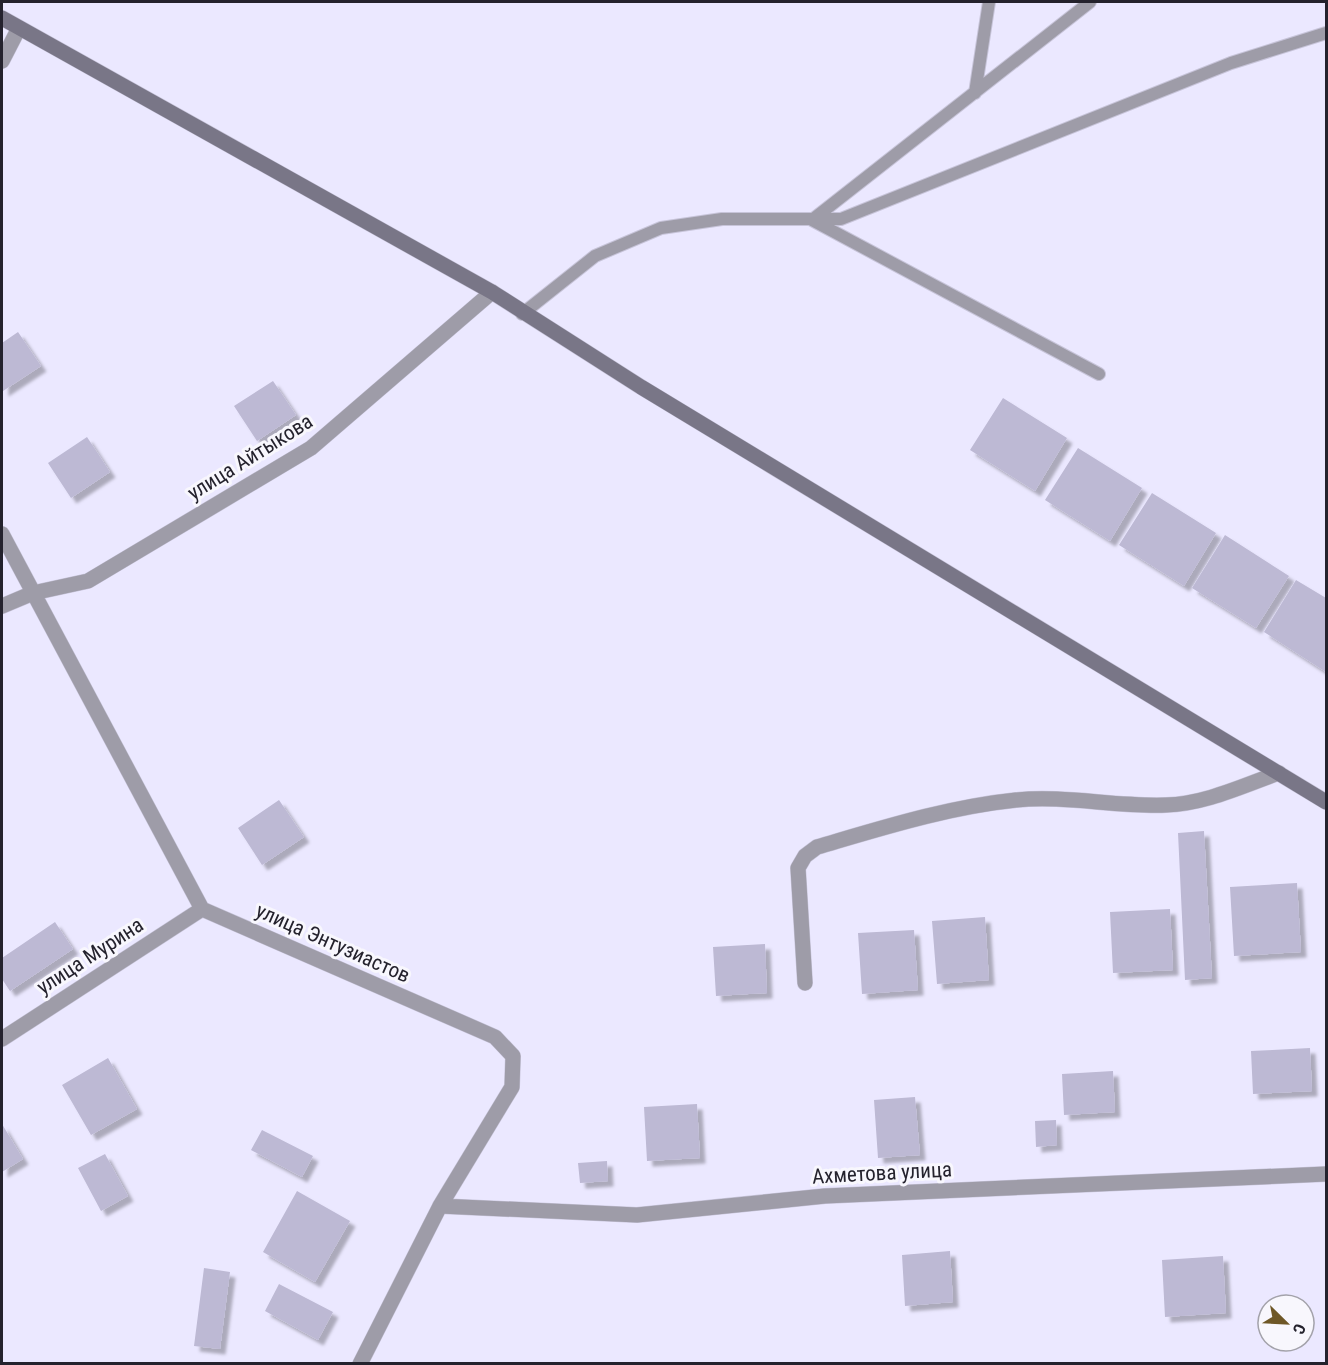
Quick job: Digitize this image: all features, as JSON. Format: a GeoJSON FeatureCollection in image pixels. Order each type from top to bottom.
{"type":"FeatureCollection","features":[{"type":"Feature","properties":{"kind":"street"},"geometry":{"type":"LineString","coordinates":[[2,18],[492,292],[522,314],[1326,802]]}},
{"type":"Feature","properties":{"kind":"street"},"geometry":{"type":"LineString","coordinates":[[2,61],[19,28]]}},
{"type":"Feature","properties":{"kind":"street","name":"улица Айтыкова"},"geometry":{"type":"LineString","coordinates":[[2,606],[33,593],[88,581],[311,448],[492,292]]}},
{"type":"Feature","properties":{"kind":"street"},"geometry":{"type":"LineString","coordinates":[[2,534],[202,909]]}},
{"type":"Feature","properties":{"kind":"street"},"geometry":{"type":"LineString","coordinates":[[805,982],[798,868],[805,856],[817,848],[909,820],[1014,800],[1040,798],[1166,805],[1206,799],[1279,773]]}},
{"type":"Feature","properties":{"kind":"street","name":"улица Мурина"},"geometry":{"type":"LineString","coordinates":[[2,1039],[202,909]]}},
{"type":"Feature","properties":{"kind":"street","name":"улица Энтузиастов"},"geometry":{"type":"LineString","coordinates":[[202,909],[495,1037],[513,1056],[512,1087],[440,1206],[360,1364]]}},
{"type":"Feature","properties":{"kind":"street","name":"Ахметова улица"},"geometry":{"type":"LineString","coordinates":[[440,1206],[637,1215],[825,1196],[1326,1174]]}},
{"type":"Feature","properties":{"kind":"lane"},"geometry":{"type":"LineString","coordinates":[[975,93],[989,2]]}},
{"type":"Feature","properties":{"kind":"lane"},"geometry":{"type":"LineString","coordinates":[[812,220],[1090,2]]}},
{"type":"Feature","properties":{"kind":"lane"},"geometry":{"type":"LineString","coordinates":[[522,314],[595,256],[661,228],[722,219],[842,219],[1231,63],[1326,33]]}},
{"type":"Feature","properties":{"kind":"lane"},"geometry":{"type":"LineString","coordinates":[[812,220],[1099,374]]}},
{"type":"Feature","properties":{"kind":"building"},"geometry":{"type":"Polygon","coordinates":[[[18,332],[41,366],[3,391],[2,343],[18,332]]]}},
{"type":"Feature","properties":{"kind":"building"},"geometry":{"type":"Polygon","coordinates":[[[273,381],[296,415],[257,441],[234,406],[273,381]]]}},
{"type":"Feature","properties":{"kind":"building"},"geometry":{"type":"Polygon","coordinates":[[[1003,398],[1067,438],[1035,491],[970,450],[1003,398]]]}},
{"type":"Feature","properties":{"kind":"building"},"geometry":{"type":"Polygon","coordinates":[[[87,437],[110,472],[71,498],[48,463],[87,437]]]}},
{"type":"Feature","properties":{"kind":"building"},"geometry":{"type":"Polygon","coordinates":[[[1078,448],[1142,488],[1110,541],[1045,500],[1078,448]]]}},
{"type":"Feature","properties":{"kind":"building"},"geometry":{"type":"Polygon","coordinates":[[[1152,493],[1216,533],[1184,586],[1119,545],[1152,493]]]}},
{"type":"Feature","properties":{"kind":"building"},"geometry":{"type":"Polygon","coordinates":[[[1225,535],[1289,576],[1256,628],[1192,588],[1225,535]]]}},
{"type":"Feature","properties":{"kind":"building"},"geometry":{"type":"Polygon","coordinates":[[[1296,580],[1326,598],[1326,672],[1264,632],[1296,580]]]}},
{"type":"Feature","properties":{"kind":"building"},"geometry":{"type":"Polygon","coordinates":[[[279,800],[304,837],[262,865],[238,828],[279,800]]]}},
{"type":"Feature","properties":{"kind":"building"},"geometry":{"type":"Polygon","coordinates":[[[1204,831],[1212,978],[1185,980],[1178,833],[1204,831]]]}},
{"type":"Feature","properties":{"kind":"building"},"geometry":{"type":"Polygon","coordinates":[[[1297,883],[1301,952],[1234,956],[1230,887],[1297,883]]]}},
{"type":"Feature","properties":{"kind":"building"},"geometry":{"type":"Polygon","coordinates":[[[1170,909],[1173,970],[1113,973],[1110,912],[1170,909]]]}},
{"type":"Feature","properties":{"kind":"building"},"geometry":{"type":"Polygon","coordinates":[[[985,917],[989,980],[937,984],[932,921],[985,917]]]}},
{"type":"Feature","properties":{"kind":"building"},"geometry":{"type":"Polygon","coordinates":[[[55,922],[73,949],[10,991],[2,979],[2,958],[55,922]]]}},
{"type":"Feature","properties":{"kind":"building"},"geometry":{"type":"Polygon","coordinates":[[[914,930],[918,990],[862,994],[858,933],[914,930]]]}},
{"type":"Feature","properties":{"kind":"building"},"geometry":{"type":"Polygon","coordinates":[[[765,944],[767,993],[716,996],[713,947],[765,944]]]}},
{"type":"Feature","properties":{"kind":"building"},"geometry":{"type":"Polygon","coordinates":[[[1310,1048],[1312,1091],[1253,1094],[1251,1051],[1310,1048]]]}},
{"type":"Feature","properties":{"kind":"building"},"geometry":{"type":"Polygon","coordinates":[[[108,1058],[137,1109],[91,1135],[62,1085],[108,1058]]]}},
{"type":"Feature","properties":{"kind":"building"},"geometry":{"type":"Polygon","coordinates":[[[1113,1071],[1115,1112],[1064,1115],[1062,1074],[1113,1071]]]}},
{"type":"Feature","properties":{"kind":"building"},"geometry":{"type":"Polygon","coordinates":[[[915,1097],[920,1155],[878,1158],[874,1100],[915,1097]]]}},
{"type":"Feature","properties":{"kind":"building"},"geometry":{"type":"Polygon","coordinates":[[[697,1104],[700,1158],[647,1161],[644,1107],[697,1104]]]}},
{"type":"Feature","properties":{"kind":"building"},"geometry":{"type":"Polygon","coordinates":[[[1056,1120],[1057,1145],[1036,1147],[1035,1121],[1056,1120]]]}},
{"type":"Feature","properties":{"kind":"building"},"geometry":{"type":"Polygon","coordinates":[[[2,1124],[23,1159],[2,1172],[2,1124]]]}},
{"type":"Feature","properties":{"kind":"building"},"geometry":{"type":"Polygon","coordinates":[[[262,1130],[313,1156],[302,1177],[251,1150],[262,1130]]]}},
{"type":"Feature","properties":{"kind":"building"},"geometry":{"type":"Polygon","coordinates":[[[105,1154],[128,1196],[101,1211],[78,1168],[105,1154]]]}},
{"type":"Feature","properties":{"kind":"building"},"geometry":{"type":"Polygon","coordinates":[[[607,1161],[608,1181],[580,1183],[578,1163],[607,1161]]]}},
{"type":"Feature","properties":{"kind":"building"},"geometry":{"type":"Polygon","coordinates":[[[297,1191],[350,1221],[315,1282],[263,1252],[297,1191]]]}},
{"type":"Feature","properties":{"kind":"building"},"geometry":{"type":"Polygon","coordinates":[[[950,1251],[953,1302],[905,1306],[902,1255],[950,1251]]]}},
{"type":"Feature","properties":{"kind":"building"},"geometry":{"type":"Polygon","coordinates":[[[1223,1256],[1226,1313],[1165,1317],[1162,1260],[1223,1256]]]}},
{"type":"Feature","properties":{"kind":"building"},"geometry":{"type":"Polygon","coordinates":[[[204,1268],[230,1272],[220,1349],[194,1346],[204,1268]]]}},
{"type":"Feature","properties":{"kind":"building"},"geometry":{"type":"Polygon","coordinates":[[[279,1284],[333,1312],[318,1340],[265,1311],[279,1284]]]}}]}
